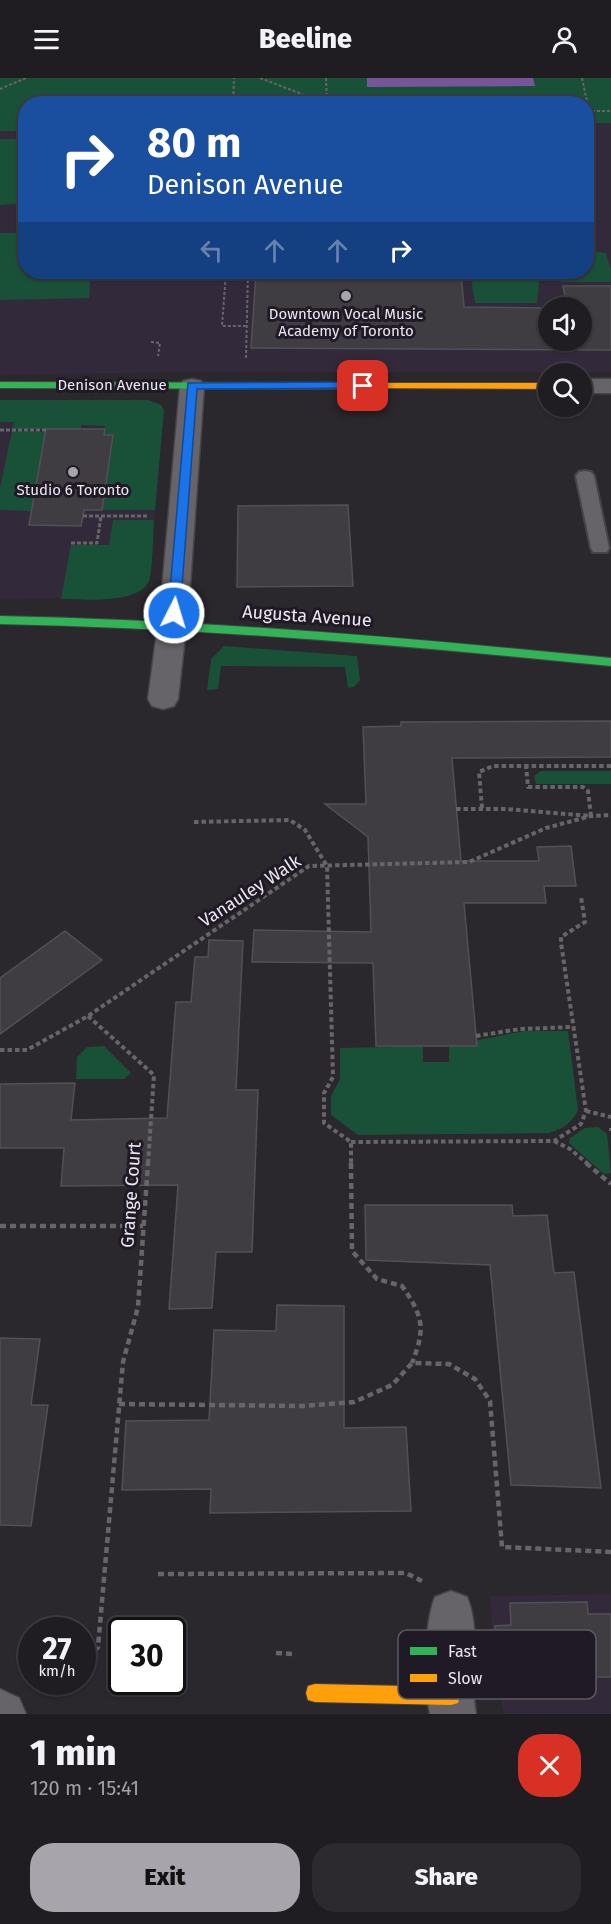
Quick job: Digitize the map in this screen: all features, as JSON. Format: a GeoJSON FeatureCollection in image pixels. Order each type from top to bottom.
{"type":"FeatureCollection","features":[{"type":"Feature","properties":{"kind":"street","name":"Denison Avenue"},"geometry":{"type":"LineString","coordinates":[[0,385],[538,386]]}},
{"type":"Feature","properties":{"kind":"street"},"geometry":{"type":"LineString","coordinates":[[163,699],[173,625],[192,386]]}},
{"type":"Feature","properties":{"kind":"street"},"geometry":{"type":"LineString","coordinates":[[592,386],[611,386]]}},
{"type":"Feature","properties":{"kind":"street","name":"Augusta Avenue"},"geometry":{"type":"LineString","coordinates":[[0,620],[173,625],[379,639],[611,662]]}},
{"type":"Feature","properties":{"kind":"street"},"geometry":{"type":"LineString","coordinates":[[438,1598],[442,1630]]}},
{"type":"Feature","properties":{"kind":"street"},"geometry":{"type":"LineString","coordinates":[[315,1693],[452,1705]]}},
{"type":"Feature","properties":{"kind":"lane"},"geometry":{"type":"LineString","coordinates":[[585,476],[600,548]]}},
{"type":"Feature","properties":{"kind":"path"},"geometry":{"type":"LineString","coordinates":[[0,89],[26,78]]}},
{"type":"Feature","properties":{"kind":"path"},"geometry":{"type":"LineString","coordinates":[[233,96],[234,78]]}},
{"type":"Feature","properties":{"kind":"path"},"geometry":{"type":"LineString","coordinates":[[260,78],[310,96]]}},
{"type":"Feature","properties":{"kind":"path"},"geometry":{"type":"LineString","coordinates":[[326,78],[327,96]]}},
{"type":"Feature","properties":{"kind":"path"},"geometry":{"type":"LineString","coordinates":[[582,78],[585,96]]}},
{"type":"Feature","properties":{"kind":"path"},"geometry":{"type":"LineString","coordinates":[[594,111],[611,111]]}},
{"type":"Feature","properties":{"kind":"path"},"geometry":{"type":"LineString","coordinates":[[225,279],[222,326],[247,326]]}},
{"type":"Feature","properties":{"kind":"path"},"geometry":{"type":"LineString","coordinates":[[246,362],[248,279]]}},
{"type":"Feature","properties":{"kind":"path"},"geometry":{"type":"LineString","coordinates":[[0,430],[46,430]]}},
{"type":"Feature","properties":{"kind":"path"},"geometry":{"type":"LineString","coordinates":[[83,516],[158,516]]}},
{"type":"Feature","properties":{"kind":"path"},"geometry":{"type":"LineString","coordinates":[[71,543],[97,543],[101,516]]}},
{"type":"Feature","properties":{"kind":"path"},"geometry":{"type":"LineString","coordinates":[[482,808],[479,772],[493,766],[611,766]]}},
{"type":"Feature","properties":{"kind":"path"},"geometry":{"type":"LineString","coordinates":[[456,809],[482,808],[591,816],[588,791],[583,787],[528,787],[526,766]]}},
{"type":"Feature","properties":{"kind":"path","name":"Vanauley Walk"},"geometry":{"type":"LineString","coordinates":[[0,1050],[27,1050],[88,1016],[309,866],[469,862],[546,828],[591,816],[611,815]]}},
{"type":"Feature","properties":{"kind":"path"},"geometry":{"type":"LineString","coordinates":[[194,822],[290,820],[305,830],[327,866],[333,1077],[324,1093],[324,1123],[351,1142],[554,1141],[570,1149],[611,1184]]}},
{"type":"Feature","properties":{"kind":"path"},"geometry":{"type":"LineString","coordinates":[[554,1141],[581,1124],[586,1111],[561,943],[561,938],[585,922],[581,897]]}},
{"type":"Feature","properties":{"kind":"path","name":"Grange Court"},"geometry":{"type":"LineString","coordinates":[[88,1016],[154,1075],[138,1307],[123,1362],[96,1650]]}},
{"type":"Feature","properties":{"kind":"path"},"geometry":{"type":"LineString","coordinates":[[476,1036],[520,1029],[573,1027]]}},
{"type":"Feature","properties":{"kind":"path"},"geometry":{"type":"LineString","coordinates":[[586,1111],[611,1117]]}},
{"type":"Feature","properties":{"kind":"path"},"geometry":{"type":"LineString","coordinates":[[118,1404],[303,1407],[354,1402],[392,1385],[412,1363],[422,1339],[420,1311],[402,1286],[377,1280],[352,1251],[351,1142]]}},
{"type":"Feature","properties":{"kind":"path"},"geometry":{"type":"LineString","coordinates":[[0,1226],[143,1226]]}},
{"type":"Feature","properties":{"kind":"path"},"geometry":{"type":"LineString","coordinates":[[412,1363],[449,1364],[475,1379],[490,1401],[502,1547],[611,1552]]}},
{"type":"Feature","properties":{"kind":"path"},"geometry":{"type":"LineString","coordinates":[[158,1574],[406,1573],[438,1598]]}},
{"type":"Feature","properties":{"kind":"shaded area"},"geometry":{"type":"Polygon","coordinates":[[[367,78],[533,78],[535,86],[367,87],[367,78]]]}},
{"type":"Feature","properties":{"kind":"shaded area"},"geometry":{"type":"Polygon","coordinates":[[[594,123],[611,123],[611,372],[592,372],[592,363],[538,363],[538,372],[173,372],[0,375],[0,131],[18,131],[18,279],[594,279],[594,123]]]}},
{"type":"Feature","properties":{"kind":"shaded area"},"geometry":{"type":"Polygon","coordinates":[[[0,400],[148,400],[161,405],[164,410],[149,581],[140,591],[121,598],[0,599],[0,400]]]}},
{"type":"Feature","properties":{"kind":"shaded area"},"geometry":{"type":"Polygon","coordinates":[[[611,1594],[611,1714],[504,1714],[500,1699],[596,1699],[596,1630],[492,1630],[490,1596],[611,1594]]]}},
{"type":"Feature","properties":{"kind":"green space"},"geometry":{"type":"Polygon","coordinates":[[[0,78],[611,78],[611,123],[594,123],[594,96],[18,96],[18,131],[0,131],[0,78]]]}},
{"type":"Feature","properties":{"kind":"green space"},"geometry":{"type":"Polygon","coordinates":[[[0,139],[18,139],[18,204],[0,205],[0,139]]]}},
{"type":"Feature","properties":{"kind":"green space"},"geometry":{"type":"Polygon","coordinates":[[[0,233],[18,233],[18,279],[90,279],[89,298],[0,300],[0,233]]]}},
{"type":"Feature","properties":{"kind":"green space"},"geometry":{"type":"Polygon","coordinates":[[[594,252],[606,253],[611,270],[611,282],[560,282],[559,279],[594,279],[594,252]]]}},
{"type":"Feature","properties":{"kind":"green space"},"geometry":{"type":"Polygon","coordinates":[[[471,279],[539,279],[537,303],[475,303],[471,279]]]}},
{"type":"Feature","properties":{"kind":"green space"},"geometry":{"type":"Polygon","coordinates":[[[0,400],[148,400],[161,405],[164,410],[155,510],[102,510],[113,435],[104,435],[105,426],[81,425],[81,429],[12,429],[14,422],[0,422],[0,400]]]}},
{"type":"Feature","properties":{"kind":"green space"},"geometry":{"type":"Polygon","coordinates":[[[12,431],[46,432],[31,511],[0,510],[0,488],[12,431]]]}},
{"type":"Feature","properties":{"kind":"green space"},"geometry":{"type":"Polygon","coordinates":[[[113,520],[154,520],[149,581],[143,589],[122,597],[96,600],[61,599],[71,545],[109,545],[113,520]]]}},
{"type":"Feature","properties":{"kind":"green space"},"geometry":{"type":"Polygon","coordinates":[[[224,646],[357,656],[360,680],[354,687],[348,688],[345,667],[221,666],[218,689],[207,690],[211,659],[224,646]]]}},
{"type":"Feature","properties":{"kind":"green space"},"geometry":{"type":"Polygon","coordinates":[[[541,771],[611,771],[611,784],[536,784],[534,776],[541,771]]]}},
{"type":"Feature","properties":{"kind":"green space"},"geometry":{"type":"Polygon","coordinates":[[[524,1031],[568,1031],[578,1110],[570,1122],[559,1129],[549,1133],[358,1135],[331,1115],[331,1096],[340,1079],[340,1048],[423,1046],[423,1062],[449,1062],[449,1046],[524,1031]]]}},
{"type":"Feature","properties":{"kind":"green space"},"geometry":{"type":"Polygon","coordinates":[[[104,1046],[131,1073],[124,1079],[76,1079],[77,1057],[87,1047],[104,1046]]]}},
{"type":"Feature","properties":{"kind":"green space"},"geometry":{"type":"Polygon","coordinates":[[[598,1127],[607,1134],[611,1173],[604,1174],[569,1143],[570,1138],[585,1128],[598,1127]]]}},
{"type":"Feature","properties":{"kind":"building"},"geometry":{"type":"Polygon","coordinates":[[[256,279],[462,279],[464,307],[538,308],[538,350],[251,348],[256,279]]]}},
{"type":"Feature","properties":{"kind":"building"},"geometry":{"type":"Polygon","coordinates":[[[563,286],[611,286],[611,350],[592,350],[592,297],[565,297],[563,286]]]}},
{"type":"Feature","properties":{"kind":"building","name":"Studio 6 Toronto"},"geometry":{"type":"Polygon","coordinates":[[[46,429],[105,429],[104,435],[113,435],[102,510],[84,510],[81,526],[29,525],[46,429]]]}},
{"type":"Feature","properties":{"kind":"building"},"geometry":{"type":"Polygon","coordinates":[[[348,505],[353,586],[237,587],[238,506],[348,505]]]}},
{"type":"Feature","properties":{"kind":"building"},"geometry":{"type":"Polygon","coordinates":[[[611,721],[611,757],[452,758],[461,861],[539,861],[537,847],[571,846],[576,886],[544,886],[546,903],[464,903],[477,1046],[376,1046],[373,963],[252,962],[254,930],[371,932],[368,837],[325,804],[366,804],[363,727],[401,726],[401,722],[611,721]]]}},
{"type":"Feature","properties":{"kind":"building"},"geometry":{"type":"Polygon","coordinates":[[[65,931],[102,960],[0,1034],[0,978],[65,931]]]}},
{"type":"Feature","properties":{"kind":"building"},"geometry":{"type":"Polygon","coordinates":[[[209,940],[243,941],[236,1090],[258,1090],[252,1252],[216,1252],[212,1308],[169,1309],[178,1185],[61,1186],[64,1148],[0,1148],[0,1084],[75,1083],[71,1120],[167,1118],[176,1002],[191,1002],[195,957],[208,957],[209,940]]]}},
{"type":"Feature","properties":{"kind":"building"},"geometry":{"type":"Polygon","coordinates":[[[365,1205],[512,1205],[513,1216],[547,1215],[554,1273],[574,1272],[601,1488],[511,1485],[490,1265],[366,1260],[365,1205]]]}},
{"type":"Feature","properties":{"kind":"building"},"geometry":{"type":"Polygon","coordinates":[[[277,1305],[344,1306],[344,1428],[406,1427],[411,1511],[210,1513],[211,1489],[122,1490],[126,1421],[209,1420],[214,1330],[276,1331],[277,1305]]]}},
{"type":"Feature","properties":{"kind":"building"},"geometry":{"type":"Polygon","coordinates":[[[0,1338],[40,1339],[31,1405],[48,1405],[31,1526],[0,1525],[0,1338]]]}},
{"type":"Feature","properties":{"kind":"building"},"geometry":{"type":"Polygon","coordinates":[[[587,1602],[588,1614],[611,1614],[611,1677],[596,1677],[596,1630],[495,1630],[495,1626],[511,1625],[510,1603],[587,1602]]]}},
{"type":"Feature","properties":{"kind":"traffic: fast"},"geometry":{"type":"LineString","coordinates":[[0,385],[360,386]]}},
{"type":"Feature","properties":{"kind":"traffic: fast"},"geometry":{"type":"LineString","coordinates":[[0,620],[230,629],[383,640],[611,662]]}},
{"type":"Feature","properties":{"kind":"traffic: slow"},"geometry":{"type":"LineString","coordinates":[[360,386],[538,386]]}},
{"type":"Feature","properties":{"kind":"traffic: slow"},"geometry":{"type":"LineString","coordinates":[[315,1693],[398,1695]]}},
{"type":"Feature","properties":{"kind":"place","name":"Downtown Vocal Music Academy of Toronto"},"geometry":{"type":"Point","coordinates":[346,296]}},
{"type":"Feature","properties":{"kind":"place","name":"Studio 6 Toronto"},"geometry":{"type":"Point","coordinates":[73,472]}},
{"type":"Feature","properties":{"kind":"route"},"geometry":{"type":"LineString","coordinates":[[174,613],[192,386],[363,386]]}}]}
